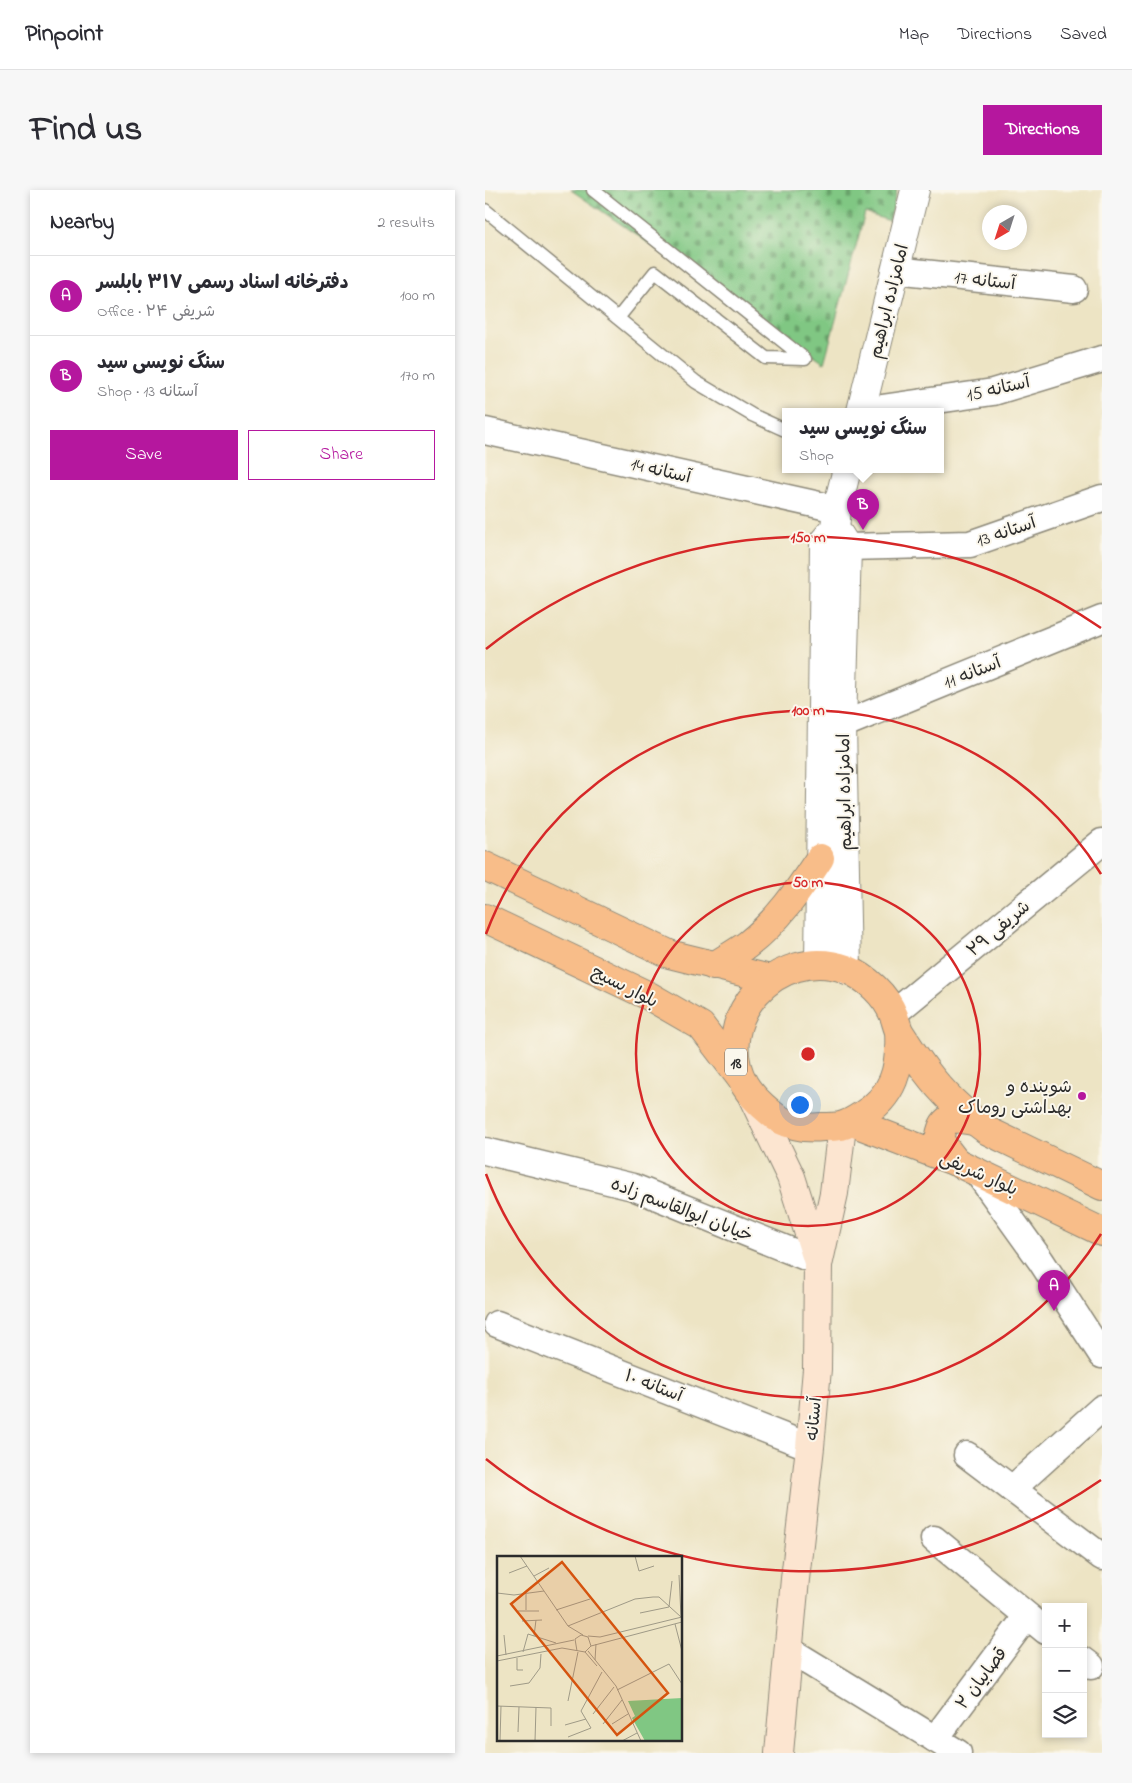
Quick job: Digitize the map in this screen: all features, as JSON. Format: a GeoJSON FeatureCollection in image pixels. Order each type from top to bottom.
{"type":"FeatureCollection","features":[{"type":"Feature","properties":{"kind":"main road"},"geometry":{"type":"LineString","coordinates":[[714,966],[746,945],[770,925],[795,896],[820,858]]}},
{"type":"Feature","properties":{"kind":"main road"},"geometry":{"type":"LineString","coordinates":[[485,866],[669,954],[770,979]]}},
{"type":"Feature","properties":{"kind":"main road","name":"بلوار بسیج"},"geometry":{"type":"LineString","coordinates":[[485,918],[649,996],[701,1026],[748,1089]]}},
{"type":"Feature","properties":{"kind":"main road","name":"18"},"geometry":{"type":"LineString","coordinates":[[896,1023],[900,1053],[895,1075],[885,1094],[871,1110],[847,1124],[809,1129],[777,1118],[748,1089],[736,1060],[736,1037],[741,1015],[753,995],[770,979],[793,968],[819,964],[847,970],[866,980],[882,995],[896,1023],[932,1079],[945,1094],[975,1121],[988,1131],[1102,1186]]}},
{"type":"Feature","properties":{"kind":"main road","name":"آستانه"},"geometry":{"type":"LineString","coordinates":[[748,1089],[791,1177],[818,1262],[817,1369],[779,1753]]}},
{"type":"Feature","properties":{"kind":"main road"},"geometry":{"type":"LineString","coordinates":[[967,1167],[939,1140],[941,1126],[946,1121],[954,1119],[975,1121]]}},
{"type":"Feature","properties":{"kind":"main road"},"geometry":{"type":"LineString","coordinates":[[818,1262],[847,1124]]}},
{"type":"Feature","properties":{"kind":"main road","name":"بلوار شریفی"},"geometry":{"type":"LineString","coordinates":[[847,1124],[967,1167],[1102,1232]]}},
{"type":"Feature","properties":{"kind":"street","name":"امامزاده ابراهیم"},"geometry":{"type":"LineString","coordinates":[[862,408],[915,190]]}},
{"type":"Feature","properties":{"kind":"street","name":"آستانه 17"},"geometry":{"type":"LineString","coordinates":[[895,270],[1074,289]]}},
{"type":"Feature","properties":{"kind":"street","name":"آستانه 15"},"geometry":{"type":"LineString","coordinates":[[882,408],[993,392],[1102,359]]}},
{"type":"Feature","properties":{"kind":"street","name":"آستانه 14"},"geometry":{"type":"LineString","coordinates":[[485,431],[840,528]]}},
{"type":"Feature","properties":{"kind":"street","name":"امامزاده ابراهیم"},"geometry":{"type":"LineString","coordinates":[[847,473],[840,528],[847,970]]}},
{"type":"Feature","properties":{"kind":"street","name":"آستانه 13"},"geometry":{"type":"LineString","coordinates":[[840,528],[971,544],[1102,498]]}},
{"type":"Feature","properties":{"kind":"street","name":"امامزاده ابراهیم"},"geometry":{"type":"LineString","coordinates":[[819,964],[824,541],[840,528]]}},
{"type":"Feature","properties":{"kind":"street","name":"آستانه 11"},"geometry":{"type":"LineString","coordinates":[[843,725],[1102,619]]}},
{"type":"Feature","properties":{"kind":"street","name":"شریفی ۲۹"},"geometry":{"type":"LineString","coordinates":[[896,1023],[1102,842]]}},
{"type":"Feature","properties":{"kind":"street","name":"خیابان ابوالقاسم زاده"},"geometry":{"type":"LineString","coordinates":[[485,1151],[633,1187],[818,1262]]}},
{"type":"Feature","properties":{"kind":"street"},"geometry":{"type":"LineString","coordinates":[[967,1167],[1041,1261],[1102,1355]]}},
{"type":"Feature","properties":{"kind":"street","name":"آستانه ۱۰"},"geometry":{"type":"LineString","coordinates":[[497,1324],[810,1447]]}},
{"type":"Feature","properties":{"kind":"street"},"geometry":{"type":"LineString","coordinates":[[1011,1489],[1102,1408]]}},
{"type":"Feature","properties":{"kind":"street"},"geometry":{"type":"LineString","coordinates":[[967,1455],[1102,1556]]}},
{"type":"Feature","properties":{"kind":"street"},"geometry":{"type":"LineString","coordinates":[[934,1539],[1036,1624]]}},
{"type":"Feature","properties":{"kind":"street","name":"قصابیان ۲"},"geometry":{"type":"LineString","coordinates":[[935,1739],[1036,1624]]}},
{"type":"Feature","properties":{"kind":"street"},"geometry":{"type":"LineString","coordinates":[[789,1650],[958,1753]]}},
{"type":"Feature","properties":{"kind":"lane"},"geometry":{"type":"LineString","coordinates":[[593,190],[805,359],[766,358],[655,272],[618,318]]}},
{"type":"Feature","properties":{"kind":"lane"},"geometry":{"type":"LineString","coordinates":[[485,210],[696,382],[752,415],[782,429]]}},
{"type":"Feature","properties":{"kind":"green space"},"geometry":{"type":"Polygon","coordinates":[[[571,190],[897,190],[890,221],[865,213],[824,363],[571,190]]]}},
{"type":"Feature","properties":{"kind":"place","name":"سنگ نویسی سید"},"geometry":{"type":"Point","coordinates":[863,530]}},
{"type":"Feature","properties":{"kind":"place","name":"شوینده و بهداشتی روماک"},"geometry":{"type":"Point","coordinates":[1082,1096]}},
{"type":"Feature","properties":{"kind":"place","name":"دفترخانه اسناد رسمی ۳۱۷ بابلسر"},"geometry":{"type":"Point","coordinates":[1054,1311]}}]}
